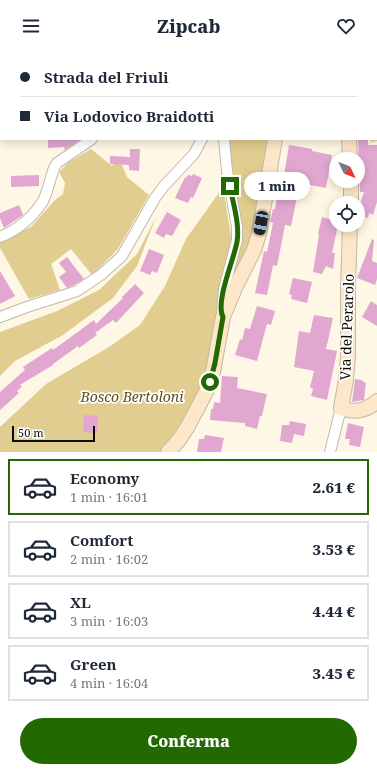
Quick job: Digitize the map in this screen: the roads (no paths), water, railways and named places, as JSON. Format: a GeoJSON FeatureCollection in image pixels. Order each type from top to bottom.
{"type":"FeatureCollection","features":[{"type":"Feature","properties":{"kind":"main road"},"geometry":{"type":"LineString","coordinates":[[168,452],[179,440],[188,426],[206,392],[213,372],[223,317],[235,288],[254,250],[263,213],[275,140]]}},
{"type":"Feature","properties":{"kind":"main road"},"geometry":{"type":"LineString","coordinates":[[349,140],[350,152]]}},
{"type":"Feature","properties":{"kind":"main road","name":"Via del Perarolo"},"geometry":{"type":"LineString","coordinates":[[341,408],[346,380],[348,356],[350,232]]}},
{"type":"Feature","properties":{"kind":"main road"},"geometry":{"type":"LineString","coordinates":[[341,408],[358,411],[366,409],[377,401]]}},
{"type":"Feature","properties":{"kind":"street"},"geometry":{"type":"LineString","coordinates":[[0,237],[21,224],[38,207],[43,200],[57,163],[91,140]]}},
{"type":"Feature","properties":{"kind":"street"},"geometry":{"type":"LineString","coordinates":[[0,317],[78,291],[102,274],[122,256],[155,198],[169,180],[194,154],[201,140]]}},
{"type":"Feature","properties":{"kind":"street"},"geometry":{"type":"LineString","coordinates":[[223,317],[222,304],[224,289],[237,240],[237,227],[227,171],[224,140]]}},
{"type":"Feature","properties":{"kind":"street","name":"Via del Perarolo"},"geometry":{"type":"LineString","coordinates":[[330,452],[341,408]]}},
{"type":"Feature","properties":{"kind":"park label","name":"Bosco Bertoloni"},"geometry":{"type":"Point","coordinates":[132,397]}}]}
